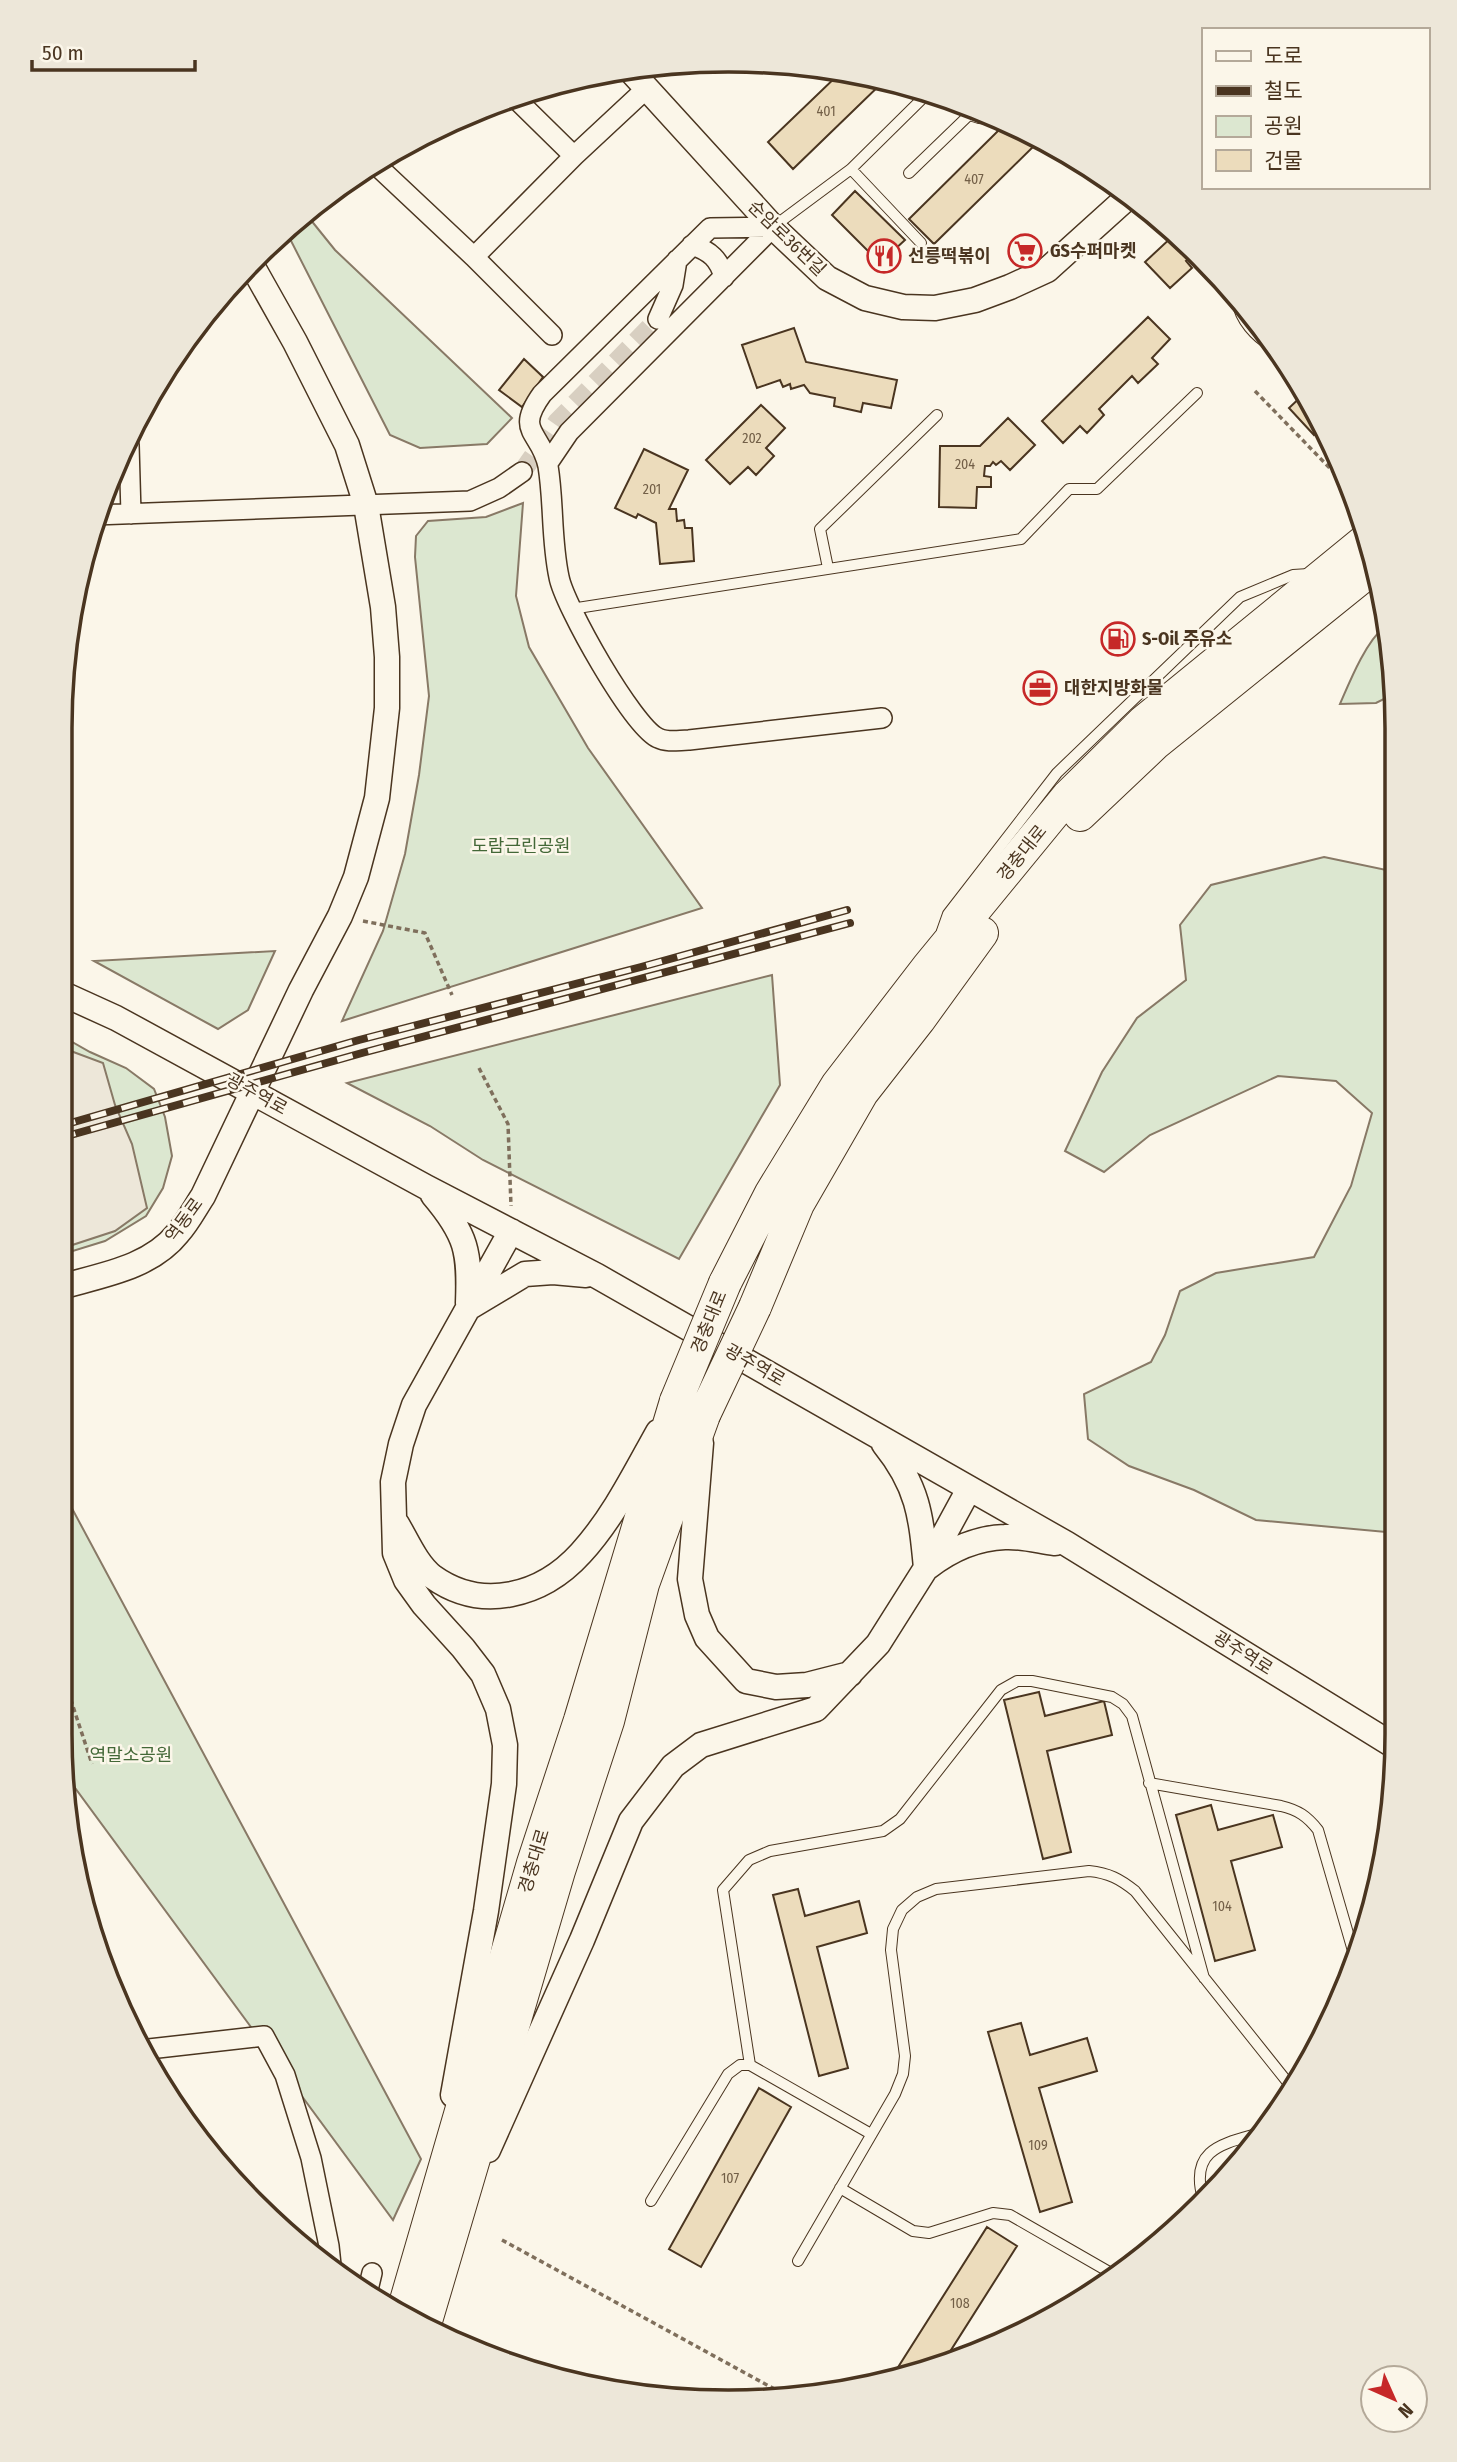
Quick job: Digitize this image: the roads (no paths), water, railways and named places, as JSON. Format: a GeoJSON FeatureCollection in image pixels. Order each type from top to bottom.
{"type":"FeatureCollection","features":[{"type":"Feature","properties":{"kind":"main road","name":"경충대로"},"geometry":{"type":"LineString","coordinates":[[406,2305],[442,2223],[608,1721],[725,1283],[771,1193],[837,1085],[927,968],[1068,796],[1143,722],[1359,545]]}},
{"type":"Feature","properties":{"kind":"main road","name":"경충대로"},"geometry":{"type":"LineString","coordinates":[[690,1408],[755,1307],[798,1204],[862,1093],[1024,879],[1089,805],[1156,743],[1366,573]]}},
{"type":"Feature","properties":{"kind":"main road","name":"경충대로"},"geometry":{"type":"LineString","coordinates":[[427,2317],[442,2223]]}},
{"type":"Feature","properties":{"kind":"street","name":"순암로36번길"},"geometry":{"type":"LineString","coordinates":[[637,78],[773,226],[827,278],[865,298],[903,307],[935,307],[975,300],[1047,270],[1122,203]]}},
{"type":"Feature","properties":{"kind":"street"},"geometry":{"type":"LineString","coordinates":[[474,257],[574,156],[647,88]]}},
{"type":"Feature","properties":{"kind":"street"},"geometry":{"type":"LineString","coordinates":[[522,105],[574,156]]}},
{"type":"Feature","properties":{"kind":"street"},"geometry":{"type":"LineString","coordinates":[[382,171],[552,335]]}},
{"type":"Feature","properties":{"kind":"street"},"geometry":{"type":"LineString","coordinates":[[773,226],[710,228],[542,394],[530,410],[531,434],[548,463],[559,580],[589,644],[624,699],[657,738],[671,741],[690,740],[882,718]]}},
{"type":"Feature","properties":{"kind":"street"},"geometry":{"type":"LineString","coordinates":[[548,463],[569,432],[773,226]]}},
{"type":"Feature","properties":{"kind":"street"},"geometry":{"type":"LineString","coordinates":[[692,245],[715,257],[723,277]]}},
{"type":"Feature","properties":{"kind":"street"},"geometry":{"type":"LineString","coordinates":[[677,260],[673,285],[658,319],[705,297]]}},
{"type":"Feature","properties":{"kind":"street","name":"역동로"},"geometry":{"type":"LineString","coordinates":[[72,1283],[141,1263],[168,1244],[203,1196],[301,990],[340,916],[356,877],[377,798],[387,708],[387,657],[383,607],[366,505],[347,445],[295,342],[256,273]]}},
{"type":"Feature","properties":{"kind":"street"},"geometry":{"type":"LineString","coordinates":[[129,460],[131,514]]}},
{"type":"Feature","properties":{"kind":"street"},"geometry":{"type":"LineString","coordinates":[[108,515],[470,501],[499,488],[522,472]]}},
{"type":"Feature","properties":{"kind":"street","name":"광주역로"},"geometry":{"type":"LineString","coordinates":[[72,998],[116,1018],[426,1187],[597,1276],[1066,1544],[1385,1740]]}},
{"type":"Feature","properties":{"kind":"street"},"geometry":{"type":"LineString","coordinates":[[426,1187],[454,1220],[463,1241],[469,1264],[467,1310]]}},
{"type":"Feature","properties":{"kind":"street"},"geometry":{"type":"LineString","coordinates":[[442,2223],[504,1784],[505,1745],[498,1709],[483,1674],[406,1580],[395,1553],[393,1482],[401,1444],[414,1405],[512,1231]]}},
{"type":"Feature","properties":{"kind":"street"},"geometry":{"type":"LineString","coordinates":[[467,1310],[525,1274],[553,1272],[597,1276]]}},
{"type":"Feature","properties":{"kind":"street"},"geometry":{"type":"LineString","coordinates":[[395,1522],[431,1575],[462,1594],[495,1597],[528,1590],[554,1577],[581,1554],[690,1408]]}},
{"type":"Feature","properties":{"kind":"street"},"geometry":{"type":"LineString","coordinates":[[690,1408],[690,1578],[697,1615],[707,1638],[746,1681],[776,1687],[807,1685],[850,1673]]}},
{"type":"Feature","properties":{"kind":"street"},"geometry":{"type":"LineString","coordinates":[[877,1435],[900,1464],[914,1491],[922,1522],[926,1568]]}},
{"type":"Feature","properties":{"kind":"street"},"geometry":{"type":"LineString","coordinates":[[442,2223],[576,1952],[631,1821],[673,1766],[701,1745],[816,1709],[878,1644],[926,1568],[969,1489]]}},
{"type":"Feature","properties":{"kind":"street"},"geometry":{"type":"LineString","coordinates":[[926,1568],[948,1552],[1006,1536],[1066,1544]]}},
{"type":"Feature","properties":{"kind":"street"},"geometry":{"type":"LineString","coordinates":[[153,2049],[264,2036],[285,2075],[311,2158],[330,2256]]}},
{"type":"Feature","properties":{"kind":"street"},"geometry":{"type":"LineString","coordinates":[[370,2283],[372,2273]]}},
{"type":"Feature","properties":{"kind":"lane"},"geometry":{"type":"LineString","coordinates":[[773,226],[851,169],[920,101]]}},
{"type":"Feature","properties":{"kind":"lane"},"geometry":{"type":"LineString","coordinates":[[908,173],[967,117]]}},
{"type":"Feature","properties":{"kind":"lane"},"geometry":{"type":"LineString","coordinates":[[851,169],[921,243]]}},
{"type":"Feature","properties":{"kind":"lane"},"geometry":{"type":"LineString","coordinates":[[571,609],[1021,540],[1069,489],[1097,489],[1197,393]]}},
{"type":"Feature","properties":{"kind":"lane"},"geometry":{"type":"LineString","coordinates":[[828,568],[820,529],[937,415]]}},
{"type":"Feature","properties":{"kind":"lane"},"geometry":{"type":"LineString","coordinates":[[751,2065],[723,1890],[749,1860],[770,1852],[883,1830],[900,1819],[1001,1690],[1017,1681],[1032,1681],[1112,1697],[1123,1704],[1132,1716],[1204,1978]]}},
{"type":"Feature","properties":{"kind":"lane"},"geometry":{"type":"LineString","coordinates":[[1149,1783],[1295,1809],[1309,1818],[1318,1830],[1351,1943]]}},
{"type":"Feature","properties":{"kind":"lane"},"geometry":{"type":"LineString","coordinates":[[798,2261],[904,2074],[905,2056],[891,1950],[893,1928],[902,1910],[917,1897],[936,1889],[1089,1871],[1107,1873],[1120,1879],[1135,1891],[1286,2080]]}},
{"type":"Feature","properties":{"kind":"lane"},"geometry":{"type":"LineString","coordinates":[[651,2201],[728,2074],[740,2065],[751,2065],[871,2134]]}},
{"type":"Feature","properties":{"kind":"lane"},"geometry":{"type":"LineString","coordinates":[[1201,2190],[1198,2180],[1208,2153],[1222,2144],[1247,2137]]}},
{"type":"Feature","properties":{"kind":"lane"},"geometry":{"type":"LineString","coordinates":[[840,2188],[912,2231],[929,2233],[993,2213],[1010,2215],[1106,2270]]}},
{"type":"Feature","properties":{"kind":"tunnel"},"geometry":{"type":"LineString","coordinates":[[522,472],[557,422],[658,319]]}},
{"type":"Feature","properties":{"kind":"railway"},"geometry":{"type":"LineString","coordinates":[[72,1123],[359,1040],[847,910]]}},
{"type":"Feature","properties":{"kind":"railway"},"geometry":{"type":"LineString","coordinates":[[72,1135],[362,1053],[850,923]]}},
{"type":"Feature","properties":{"kind":"place","name":"GS수퍼마켓"},"geometry":{"type":"Point","coordinates":[1025,251]}},
{"type":"Feature","properties":{"kind":"place","name":"선릉떡볶이"},"geometry":{"type":"Point","coordinates":[884,256]}},
{"type":"Feature","properties":{"kind":"place","name":"S-Oil 주유소"},"geometry":{"type":"Point","coordinates":[1118,639]}},
{"type":"Feature","properties":{"kind":"place","name":"대한지방화물"},"geometry":{"type":"Point","coordinates":[1040,688]}},
{"type":"Feature","properties":{"kind":"park label","name":"도람근린공원"},"geometry":{"type":"Point","coordinates":[521,846]}},
{"type":"Feature","properties":{"kind":"park label","name":"역말소공원"},"geometry":{"type":"Point","coordinates":[131,1755]}}]}
